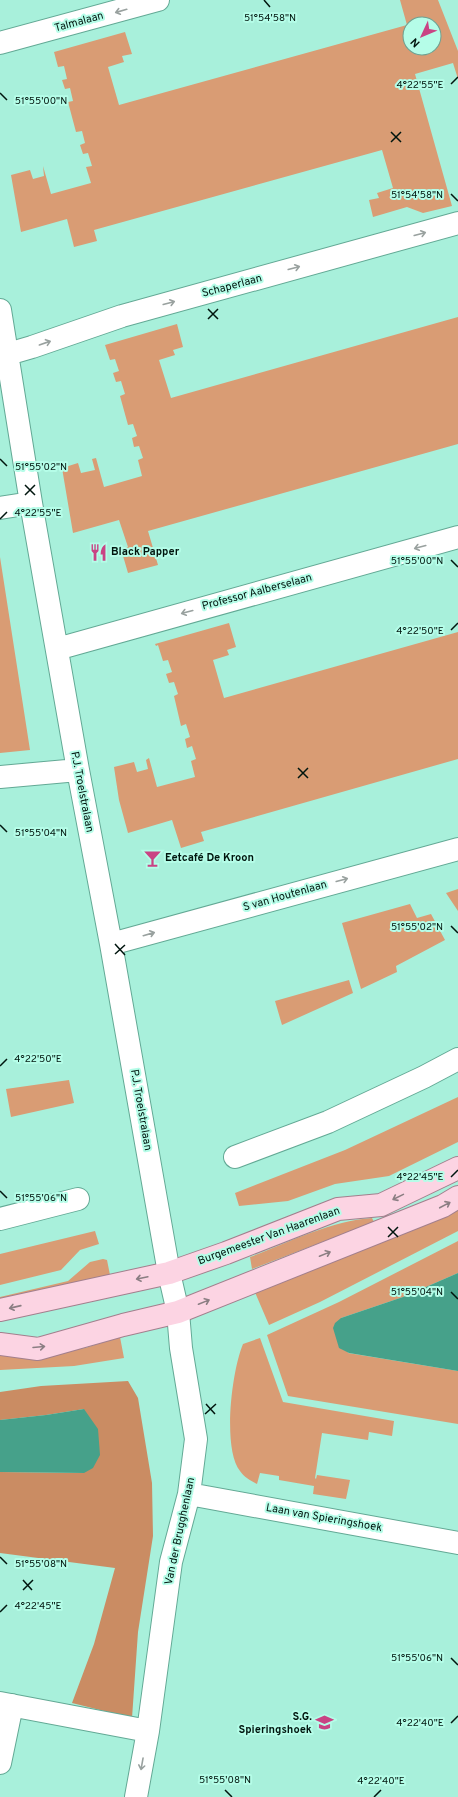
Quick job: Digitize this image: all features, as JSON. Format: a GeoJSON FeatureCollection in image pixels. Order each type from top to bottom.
{"type":"FeatureCollection","features":[{"type":"Feature","properties":{"kind":"main road","name":"Burgemeester Van Haarenlaan"},"geometry":{"type":"LineString","coordinates":[[0,1310],[169,1273],[226,1253],[338,1209],[381,1205],[458,1168]]}},
{"type":"Feature","properties":{"kind":"main road"},"geometry":{"type":"LineString","coordinates":[[0,1344],[38,1348],[178,1312],[443,1206],[458,1197]]}},
{"type":"Feature","properties":{"kind":"street","name":"Talmalaan"},"geometry":{"type":"LineString","coordinates":[[0,43],[158,0]]}},
{"type":"Feature","properties":{"kind":"street","name":"Schaperlaan"},"geometry":{"type":"LineString","coordinates":[[8,354],[122,316],[458,223]]}},
{"type":"Feature","properties":{"kind":"street","name":"P.J. Troelstralaan"},"geometry":{"type":"LineString","coordinates":[[0,310],[31,503],[78,770],[112,944],[169,1273]]}},
{"type":"Feature","properties":{"kind":"street"},"geometry":{"type":"LineString","coordinates":[[0,508],[31,503]]}},
{"type":"Feature","properties":{"kind":"street","name":"Professor Aalberselaan"},"geometry":{"type":"LineString","coordinates":[[57,649],[458,537]]}},
{"type":"Feature","properties":{"kind":"street"},"geometry":{"type":"LineString","coordinates":[[0,777],[78,770]]}},
{"type":"Feature","properties":{"kind":"street","name":"S van Houtenlaan"},"geometry":{"type":"LineString","coordinates":[[112,944],[458,849]]}},
{"type":"Feature","properties":{"kind":"street"},"geometry":{"type":"LineString","coordinates":[[235,1157],[328,1122],[424,1077],[458,1059]]}},
{"type":"Feature","properties":{"kind":"street"},"geometry":{"type":"LineString","coordinates":[[0,1219],[78,1199]]}},
{"type":"Feature","properties":{"kind":"street"},"geometry":{"type":"LineString","coordinates":[[169,1273],[178,1312]]}},
{"type":"Feature","properties":{"kind":"street","name":"Van der Brugghenlaan"},"geometry":{"type":"LineString","coordinates":[[136,1797],[148,1731],[171,1562],[189,1494],[196,1439],[181,1348],[178,1312]]}},
{"type":"Feature","properties":{"kind":"street","name":"Laan van Spieringshoek"},"geometry":{"type":"LineString","coordinates":[[189,1494],[458,1543]]}},
{"type":"Feature","properties":{"kind":"street"},"geometry":{"type":"LineString","coordinates":[[0,1763],[6,1704],[148,1731]]}},
{"type":"Feature","properties":{"kind":"shaded area"},"geometry":{"type":"Polygon","coordinates":[[[400,0],[438,0],[458,51],[458,79],[453,63],[415,74],[452,206],[423,213],[407,207],[373,217],[369,200],[379,198],[377,193],[393,188],[382,150],[94,230],[97,241],[74,247],[67,219],[21,232],[11,175],[30,170],[33,179],[44,176],[43,166],[51,194],[91,183],[86,167],[92,166],[88,153],[83,154],[80,145],[85,143],[82,131],[76,132],[68,102],[73,101],[70,88],[65,89],[62,80],[67,79],[64,66],[58,67],[54,52],[125,32],[132,54],[122,56],[124,62],[108,67],[119,105],[402,26],[402,56],[442,56],[442,16],[404,16],[400,0]]]}},
{"type":"Feature","properties":{"kind":"shaded area"},"geometry":{"type":"Polygon","coordinates":[[[458,317],[458,444],[148,531],[158,565],[128,573],[121,549],[128,547],[119,520],[73,533],[62,468],[78,463],[81,473],[95,470],[92,459],[96,458],[104,487],[142,476],[138,460],[143,458],[139,446],[134,447],[132,438],[137,436],[133,424],[128,425],[120,396],[125,394],[121,381],[116,382],[113,373],[119,371],[115,359],[110,360],[105,345],[177,324],[183,347],[173,350],[175,355],[159,360],[171,398],[458,317]]]}},
{"type":"Feature","properties":{"kind":"shaded area"},"geometry":{"type":"Polygon","coordinates":[[[0,557],[30,750],[0,753],[0,557]]]}},
{"type":"Feature","properties":{"kind":"shaded area"},"geometry":{"type":"Polygon","coordinates":[[[229,623],[236,647],[227,650],[229,655],[213,660],[224,698],[458,632],[458,759],[201,832],[204,841],[181,848],[172,820],[128,833],[119,800],[114,767],[134,762],[137,772],[148,769],[146,760],[149,758],[157,787],[195,777],[191,761],[196,759],[192,746],[187,748],[185,739],[190,737],[186,724],[181,726],[174,696],[178,694],[174,682],[169,683],[166,674],[172,672],[168,660],[163,661],[158,645],[156,646],[155,644],[229,623]]]}},
{"type":"Feature","properties":{"kind":"shaded area"},"geometry":{"type":"Polygon","coordinates":[[[458,889],[458,911],[446,893],[458,889]]]}},
{"type":"Feature","properties":{"kind":"shaded area"},"geometry":{"type":"Polygon","coordinates":[[[410,904],[417,918],[431,914],[445,940],[396,966],[397,972],[361,989],[342,923],[410,904]]]}},
{"type":"Feature","properties":{"kind":"shaded area"},"geometry":{"type":"Polygon","coordinates":[[[349,980],[353,993],[282,1025],[275,1001],[349,980]]]}},
{"type":"Feature","properties":{"kind":"shaded area"},"geometry":{"type":"Polygon","coordinates":[[[69,1080],[74,1103],[11,1117],[6,1089],[69,1080]]]}},
{"type":"Feature","properties":{"kind":"shaded area"},"geometry":{"type":"Polygon","coordinates":[[[458,1097],[458,1142],[389,1176],[335,1184],[288,1201],[239,1206],[235,1193],[345,1150],[458,1097]]]}},
{"type":"Feature","properties":{"kind":"shaded area"},"geometry":{"type":"Polygon","coordinates":[[[458,1202],[458,1231],[320,1302],[269,1325],[254,1290],[458,1202]]]}},
{"type":"Feature","properties":{"kind":"shaded area"},"geometry":{"type":"Polygon","coordinates":[[[372,1218],[374,1222],[252,1269],[250,1257],[325,1228],[341,1223],[372,1218]]]}},
{"type":"Feature","properties":{"kind":"shaded area"},"geometry":{"type":"Polygon","coordinates":[[[95,1231],[99,1244],[80,1250],[61,1270],[0,1285],[0,1254],[95,1231]]]}},
{"type":"Feature","properties":{"kind":"shaded area"},"geometry":{"type":"Polygon","coordinates":[[[458,1241],[458,1273],[403,1297],[341,1318],[348,1353],[458,1371],[458,1424],[288,1396],[267,1335],[339,1302],[458,1241]]]}},
{"type":"Feature","properties":{"kind":"shaded area"},"geometry":{"type":"Polygon","coordinates":[[[103,1259],[107,1260],[111,1280],[0,1304],[0,1297],[68,1281],[90,1262],[103,1259]]]}},
{"type":"Feature","properties":{"kind":"shaded area"},"geometry":{"type":"Polygon","coordinates":[[[458,1273],[458,1371],[349,1353],[339,1348],[333,1328],[335,1323],[341,1318],[403,1297],[458,1273]]]}},
{"type":"Feature","properties":{"kind":"shaded area"},"geometry":{"type":"Polygon","coordinates":[[[120,1337],[124,1358],[74,1366],[0,1370],[0,1352],[35,1355],[85,1348],[120,1337]]]}},
{"type":"Feature","properties":{"kind":"shaded area"},"geometry":{"type":"Polygon","coordinates":[[[260,1338],[283,1402],[394,1421],[392,1436],[369,1432],[368,1440],[322,1433],[315,1478],[316,1479],[317,1475],[350,1480],[346,1499],[313,1494],[314,1486],[279,1480],[279,1476],[260,1473],[257,1484],[240,1471],[231,1445],[230,1428],[232,1390],[235,1372],[243,1344],[260,1338]]]}},
{"type":"Feature","properties":{"kind":"shaded area"},"geometry":{"type":"Polygon","coordinates":[[[128,1381],[138,1398],[152,1483],[153,1536],[138,1632],[132,1718],[72,1703],[94,1644],[115,1568],[0,1553],[0,1472],[84,1473],[84,1409],[0,1420],[0,1392],[41,1386],[128,1381]]]}},
{"type":"Feature","properties":{"kind":"shaded area"},"geometry":{"type":"Polygon","coordinates":[[[84,1409],[98,1429],[100,1455],[93,1468],[84,1473],[0,1472],[0,1420],[84,1409]]]}},
{"type":"Feature","properties":{"kind":"place","name":"Black Papper"},"geometry":{"type":"Point","coordinates":[98,552]}},
{"type":"Feature","properties":{"kind":"place","name":"Eetcafé De Kroon"},"geometry":{"type":"Point","coordinates":[152,858]}},
{"type":"Feature","properties":{"kind":"place","name":"S.G. Spieringshoek"},"geometry":{"type":"Point","coordinates":[325,1723]}}]}
